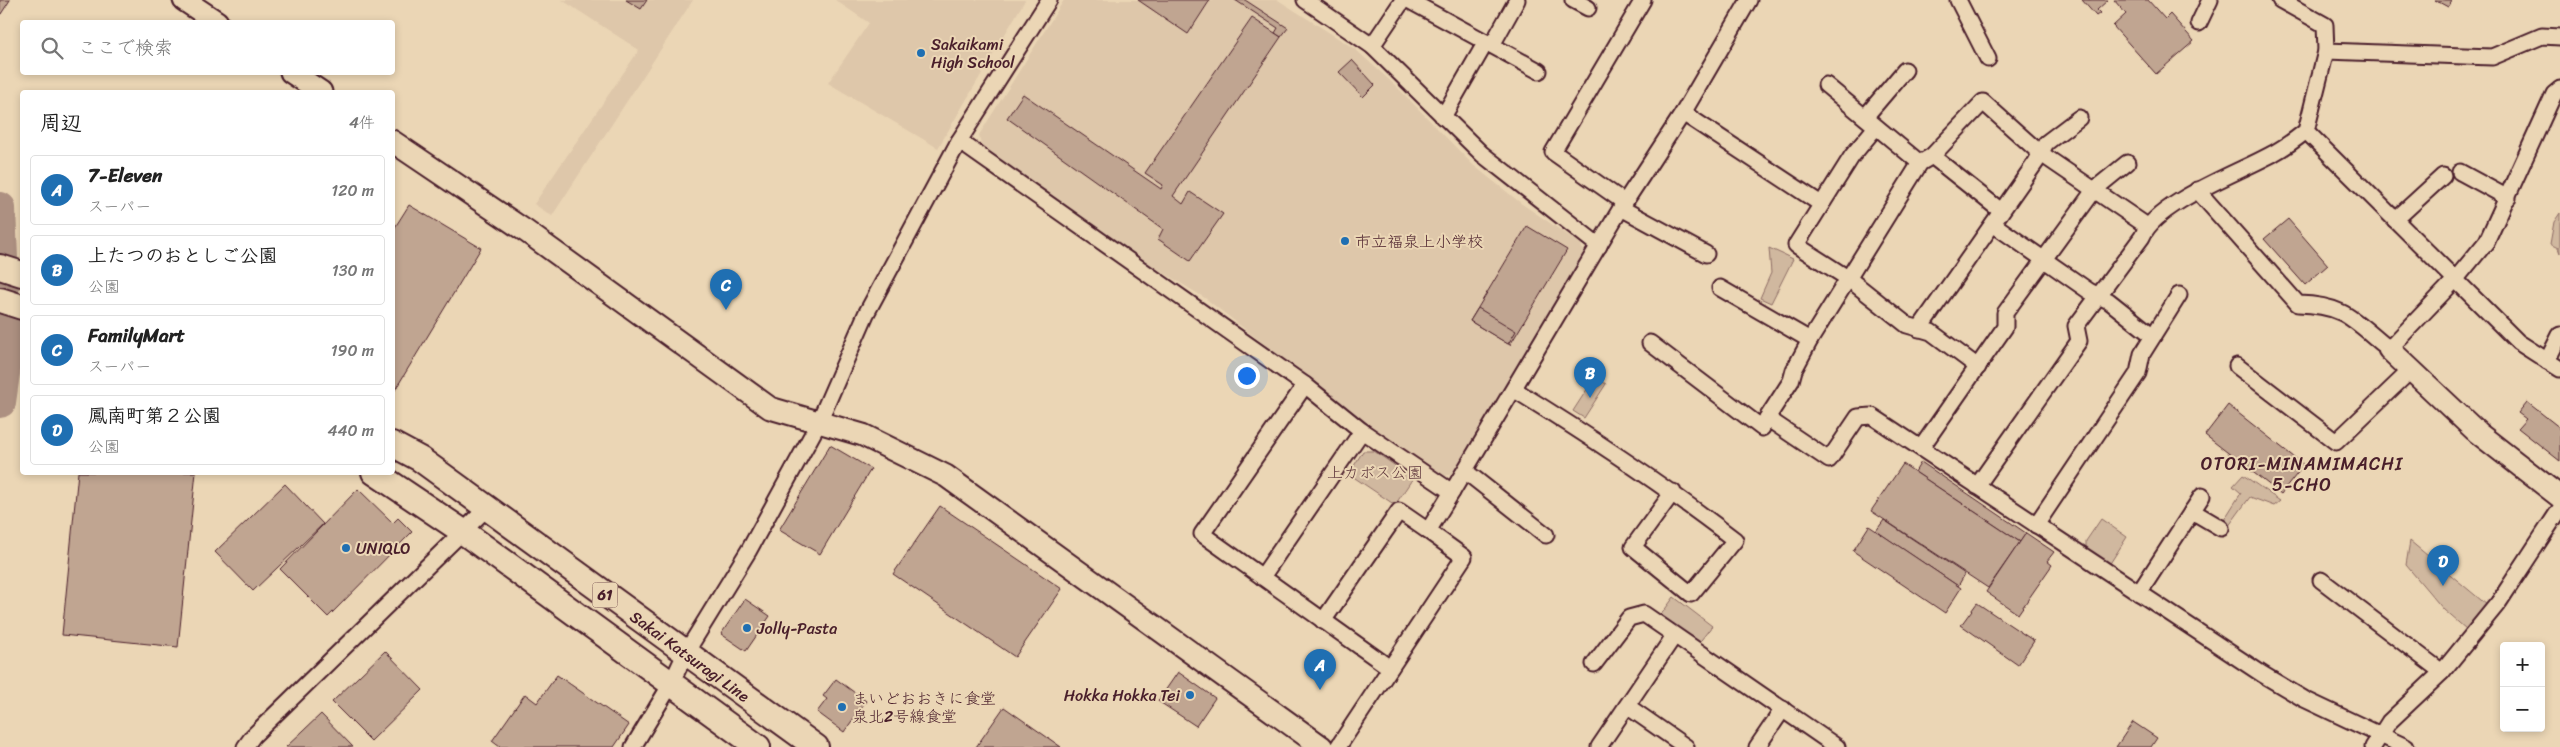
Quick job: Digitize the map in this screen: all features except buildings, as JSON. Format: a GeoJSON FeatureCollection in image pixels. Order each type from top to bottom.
{"type":"FeatureCollection","features":[{"type":"Feature","properties":{"kind":"main road"},"geometry":{"type":"LineString","coordinates":[[0,267],[20,273]]}},
{"type":"Feature","properties":{"kind":"main road"},"geometry":{"type":"LineString","coordinates":[[0,300],[20,306]]}},
{"type":"Feature","properties":{"kind":"main road","name":"Sakai Katsuragi Line"},"geometry":{"type":"LineString","coordinates":[[395,446],[420,459],[685,654],[816,747]]}},
{"type":"Feature","properties":{"kind":"main road","name":"Sakai Katsuragi Line"},"geometry":{"type":"LineString","coordinates":[[378,475],[462,531],[758,747]]}},
{"type":"Feature","properties":{"kind":"street"},"geometry":{"type":"LineString","coordinates":[[184,0],[214,20]]}},
{"type":"Feature","properties":{"kind":"street"},"geometry":{"type":"LineString","coordinates":[[632,747],[671,684],[685,654],[749,550],[818,424],[866,314],[958,141],[1049,0]]}},
{"type":"Feature","properties":{"kind":"street"},"geometry":{"type":"LineString","coordinates":[[1305,0],[1372,46],[1482,154],[1599,246]]}},
{"type":"Feature","properties":{"kind":"street"},"geometry":{"type":"LineString","coordinates":[[1372,46],[1403,0]]}},
{"type":"Feature","properties":{"kind":"street"},"geometry":{"type":"LineString","coordinates":[[1408,0],[1539,71]]}},
{"type":"Feature","properties":{"kind":"street"},"geometry":{"type":"LineString","coordinates":[[1443,117],[1517,0]]}},
{"type":"Feature","properties":{"kind":"street"},"geometry":{"type":"LineString","coordinates":[[1573,0],[1588,8]]}},
{"type":"Feature","properties":{"kind":"street"},"geometry":{"type":"LineString","coordinates":[[1643,0],[1553,152],[1622,205],[1706,254]]}},
{"type":"Feature","properties":{"kind":"street"},"geometry":{"type":"LineString","coordinates":[[1428,531],[1515,390],[1622,205],[1683,113],[1749,0]]}},
{"type":"Feature","properties":{"kind":"street"},"geometry":{"type":"LineString","coordinates":[[1958,0],[1988,59]]}},
{"type":"Feature","properties":{"kind":"street"},"geometry":{"type":"LineString","coordinates":[[2199,23],[2210,0]]}},
{"type":"Feature","properties":{"kind":"street"},"geometry":{"type":"LineString","coordinates":[[1978,486],[2079,341],[2076,326],[2142,237],[2146,226],[2197,190],[2275,153],[2306,131],[2326,51],[2325,24],[2280,0]]}},
{"type":"Feature","properties":{"kind":"street"},"geometry":{"type":"LineString","coordinates":[[2326,51],[2492,57],[2542,36],[2560,37]]}},
{"type":"Feature","properties":{"kind":"street"},"geometry":{"type":"LineString","coordinates":[[1905,70],[1796,245],[1849,278],[1907,324],[1931,332],[1978,367]]}},
{"type":"Feature","properties":{"kind":"street"},"geometry":{"type":"LineString","coordinates":[[296,75],[318,90]]}},
{"type":"Feature","properties":{"kind":"street"},"geometry":{"type":"LineString","coordinates":[[1826,85],[1871,122],[1926,160],[1997,217],[2043,261],[2099,297],[2109,301],[2153,336]]}},
{"type":"Feature","properties":{"kind":"street"},"geometry":{"type":"LineString","coordinates":[[2389,350],[2455,280],[2487,241],[2554,94],[2560,89]]}},
{"type":"Feature","properties":{"kind":"street"},"geometry":{"type":"LineString","coordinates":[[1650,342],[1762,428],[1791,381],[1794,370],[1810,340],[1926,160],[1983,102],[2040,153],[2146,226]]}},
{"type":"Feature","properties":{"kind":"street"},"geometry":{"type":"LineString","coordinates":[[1683,113],[1821,204]]}},
{"type":"Feature","properties":{"kind":"street"},"geometry":{"type":"LineString","coordinates":[[1919,329],[2046,143],[2079,118]]}},
{"type":"Feature","properties":{"kind":"street"},"geometry":{"type":"LineString","coordinates":[[2306,131],[2518,342],[2560,369]]}},
{"type":"Feature","properties":{"kind":"street"},"geometry":{"type":"LineString","coordinates":[[958,141],[1305,385],[1362,431],[1452,492]]}},
{"type":"Feature","properties":{"kind":"street"},"geometry":{"type":"LineString","coordinates":[[395,143],[527,232],[770,408],[863,436],[946,476],[1298,740],[1322,747]]}},
{"type":"Feature","properties":{"kind":"street"},"geometry":{"type":"LineString","coordinates":[[1921,448],[2005,327],[2005,313],[2096,190],[2127,163]]}},
{"type":"Feature","properties":{"kind":"street"},"geometry":{"type":"LineString","coordinates":[[2460,172],[2508,198]]}},
{"type":"Feature","properties":{"kind":"street"},"geometry":{"type":"LineString","coordinates":[[2395,220],[2443,176]]}},
{"type":"Feature","properties":{"kind":"street"},"geometry":{"type":"LineString","coordinates":[[2197,190],[2298,304],[2319,304],[2343,311],[2389,350],[2478,433],[2560,497]]}},
{"type":"Feature","properties":{"kind":"street"},"geometry":{"type":"LineString","coordinates":[[1720,288],[1810,340]]}},
{"type":"Feature","properties":{"kind":"street"},"geometry":{"type":"LineString","coordinates":[[2036,525],[2138,373],[2142,354],[2179,295]]}},
{"type":"Feature","properties":{"kind":"street"},"geometry":{"type":"LineString","coordinates":[[2547,361],[2560,335]]}},
{"type":"Feature","properties":{"kind":"street"},"geometry":{"type":"LineString","coordinates":[[2237,366],[2336,442],[2411,370]]}},
{"type":"Feature","properties":{"kind":"street"},"geometry":{"type":"LineString","coordinates":[[1305,385],[1202,534],[1390,668]]}},
{"type":"Feature","properties":{"kind":"street"},"geometry":{"type":"LineString","coordinates":[[1515,390],[1612,450],[1673,492],[1735,540],[1691,594],[1633,547],[1673,492]]}},
{"type":"Feature","properties":{"kind":"street"},"geometry":{"type":"LineString","coordinates":[[1767,418],[1829,460],[1858,417],[1872,416],[2210,641],[2377,741],[2406,747]]}},
{"type":"Feature","properties":{"kind":"street"},"geometry":{"type":"LineString","coordinates":[[1262,577],[1362,431]]}},
{"type":"Feature","properties":{"kind":"street"},"geometry":{"type":"LineString","coordinates":[[1465,471],[1546,535]]}},
{"type":"Feature","properties":{"kind":"street"},"geometry":{"type":"LineString","coordinates":[[2139,593],[2202,496]]}},
{"type":"Feature","properties":{"kind":"street"},"geometry":{"type":"LineString","coordinates":[[245,747],[252,736],[487,508]]}},
{"type":"Feature","properties":{"kind":"street"},"geometry":{"type":"LineString","coordinates":[[2377,741],[2388,722],[2442,672],[2499,602],[2560,509]]}},
{"type":"Feature","properties":{"kind":"street"},"geometry":{"type":"LineString","coordinates":[[2192,510],[2221,528]]}},
{"type":"Feature","properties":{"kind":"street"},"geometry":{"type":"LineString","coordinates":[[1323,621],[1399,512],[1464,557],[1338,747]]}},
{"type":"Feature","properties":{"kind":"street"},"geometry":{"type":"LineString","coordinates":[[2321,580],[2442,672]]}},
{"type":"Feature","properties":{"kind":"street"},"geometry":{"type":"LineString","coordinates":[[1594,664],[1629,618],[1644,614],[1837,747]]}},
{"type":"Feature","properties":{"kind":"street"},"geometry":{"type":"LineString","coordinates":[[1599,747],[1674,636]]}},
{"type":"Feature","properties":{"kind":"street"},"geometry":{"type":"LineString","coordinates":[[1627,706],[1686,747]]}},
{"type":"Feature","properties":{"kind":"street"},"geometry":{"type":"LineString","coordinates":[[1756,747],[1783,709]]}},
{"type":"Feature","properties":{"kind":"shaded area"},"geometry":{"type":"Polygon","coordinates":[[[562,0],[693,0],[552,216],[534,204],[639,50],[562,0]]]}},
{"type":"Feature","properties":{"kind":"shaded area","name":"Sakaikami High School"},"geometry":{"type":"Polygon","coordinates":[[[835,0],[1025,0],[938,148],[828,83],[869,23],[835,0]]]}},
{"type":"Feature","properties":{"kind":"shaded area","name":"市立福泉上小学校"},"geometry":{"type":"Polygon","coordinates":[[[1064,0],[1278,0],[1355,49],[1397,87],[1473,165],[1522,204],[1581,244],[1584,256],[1456,473],[1445,476],[1352,413],[1205,298],[1133,254],[981,146],[979,135],[1064,0]]]}},
{"type":"Feature","properties":{"kind":"green space"},"geometry":{"type":"Polygon","coordinates":[[[2560,213],[2560,253],[2558,248],[2550,244],[2554,222],[2560,213]]]}},
{"type":"Feature","properties":{"kind":"green space"},"geometry":{"type":"Polygon","coordinates":[[[1769,248],[1793,259],[1771,303],[1760,298],[1771,273],[1769,248]]]}},
{"type":"Feature","properties":{"kind":"green space"},"geometry":{"type":"Polygon","coordinates":[[[1595,377],[1606,384],[1584,418],[1573,411],[1595,377]]]}},
{"type":"Feature","properties":{"kind":"green space","name":"上カボス公園"},"geometry":{"type":"Polygon","coordinates":[[[1363,451],[1374,451],[1413,478],[1395,505],[1349,474],[1363,451]]]}},
{"type":"Feature","properties":{"kind":"green space"},"geometry":{"type":"Polygon","coordinates":[[[2243,475],[2280,501],[2274,506],[2250,497],[2228,527],[2222,523],[2241,493],[2233,486],[2243,475]]]}},
{"type":"Feature","properties":{"kind":"green space"},"geometry":{"type":"Polygon","coordinates":[[[2101,519],[2127,537],[2109,565],[2086,550],[2086,541],[2101,519]]]}},
{"type":"Feature","properties":{"kind":"green space"},"geometry":{"type":"Polygon","coordinates":[[[2410,541],[2487,605],[2466,629],[2444,610],[2406,565],[2410,541]]]}},
{"type":"Feature","properties":{"kind":"green space"},"geometry":{"type":"Polygon","coordinates":[[[1674,597],[1712,626],[1698,644],[1660,616],[1674,597]]]}},
{"type":"Feature","properties":{"kind":"waterway"},"geometry":{"type":"LineString","coordinates":[[0,208],[6,359],[0,402]]}},
{"type":"Feature","properties":{"kind":"place","name":"Sakaikami High School"},"geometry":{"type":"Point","coordinates":[921,53]}},
{"type":"Feature","properties":{"kind":"place","name":"市立福泉上小学校"},"geometry":{"type":"Point","coordinates":[1345,241]}},
{"type":"Feature","properties":{"kind":"place","name":"FamilyMart"},"geometry":{"type":"Point","coordinates":[726,310]}},
{"type":"Feature","properties":{"kind":"place","name":"上たつのおとしご公園"},"geometry":{"type":"Point","coordinates":[1590,398]}},
{"type":"Feature","properties":{"kind":"place","name":"UNIQLO"},"geometry":{"type":"Point","coordinates":[346,548]}},
{"type":"Feature","properties":{"kind":"place","name":"鳳南町第２公園"},"geometry":{"type":"Point","coordinates":[2443,586]}},
{"type":"Feature","properties":{"kind":"place","name":"Jolly-Pasta"},"geometry":{"type":"Point","coordinates":[747,628]}},
{"type":"Feature","properties":{"kind":"place","name":"7-Eleven"},"geometry":{"type":"Point","coordinates":[1320,690]}},
{"type":"Feature","properties":{"kind":"place","name":"Hokka Hokka Tei"},"geometry":{"type":"Point","coordinates":[1190,695]}},
{"type":"Feature","properties":{"kind":"place","name":"まいどおおきに食堂 泉北2号線食堂"},"geometry":{"type":"Point","coordinates":[842,707]}},
{"type":"Feature","properties":{"kind":"district","name":"OTORI-MINAMIMACHI 5-CHO"},"geometry":{"type":"Point","coordinates":[2302,474]}}]}
